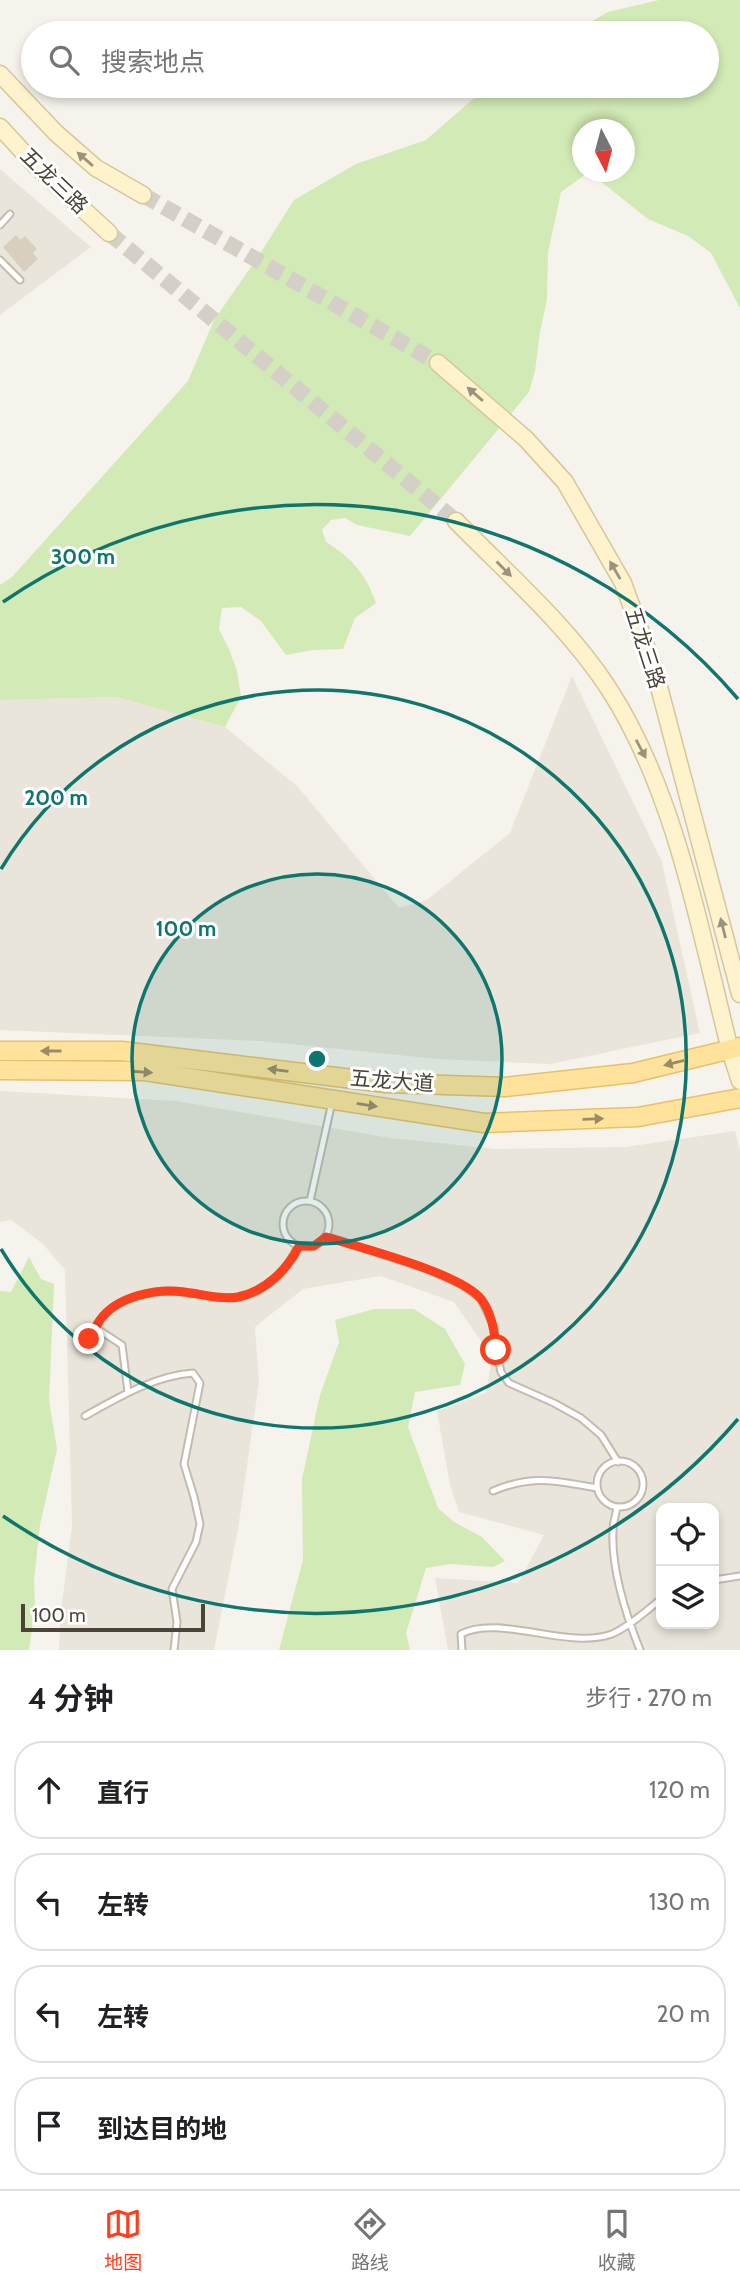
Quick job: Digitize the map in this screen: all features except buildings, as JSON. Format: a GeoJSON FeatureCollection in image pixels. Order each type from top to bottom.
{"type":"FeatureCollection","features":[{"type":"Feature","properties":{"kind":"main road","name":"五龙三路"},"geometry":{"type":"LineString","coordinates":[[0,74],[21,96]]}},
{"type":"Feature","properties":{"kind":"main road","name":"五龙三路"},"geometry":{"type":"LineString","coordinates":[[23,98],[56,133],[96,168],[143,195]]}},
{"type":"Feature","properties":{"kind":"main road","name":"五龙三路"},"geometry":{"type":"LineString","coordinates":[[0,127],[36,166],[109,233]]}},
{"type":"Feature","properties":{"kind":"main road","name":"五龙三路"},"geometry":{"type":"LineString","coordinates":[[438,363],[526,439],[565,482],[623,583],[654,668],[740,994]]}},
{"type":"Feature","properties":{"kind":"main road","name":"五龙三路"},"geometry":{"type":"LineString","coordinates":[[456,521],[567,633],[609,690],[647,758],[680,854],[735,1048],[740,1081]]}},
{"type":"Feature","properties":{"kind":"main road","name":"五龙大道"},"geometry":{"type":"LineString","coordinates":[[0,1051],[122,1051],[386,1083],[505,1087],[633,1073],[735,1048]]}},
{"type":"Feature","properties":{"kind":"main road","name":"五龙大道"},"geometry":{"type":"LineString","coordinates":[[0,1070],[145,1071],[484,1123],[638,1117],[740,1098]]}},
{"type":"Feature","properties":{"kind":"lane"},"geometry":{"type":"LineString","coordinates":[[0,225],[10,214]]}},
{"type":"Feature","properties":{"kind":"lane"},"geometry":{"type":"LineString","coordinates":[[0,260],[20,280]]}},
{"type":"Feature","properties":{"kind":"lane"},"geometry":{"type":"LineString","coordinates":[[310,1201],[333,1099]]}},
{"type":"Feature","properties":{"kind":"lane"},"geometry":{"type":"LineString","coordinates":[[310,1201],[317,1203],[327,1214],[329,1229],[326,1237],[314,1246],[299,1246],[287,1236],[283,1222],[285,1215],[295,1204],[310,1201]]}},
{"type":"Feature","properties":{"kind":"lane"},"geometry":{"type":"LineString","coordinates":[[326,1237],[427,1269],[462,1285],[481,1299],[494,1327],[496,1350],[502,1372],[509,1383],[581,1418],[601,1435],[618,1461]]}},
{"type":"Feature","properties":{"kind":"lane"},"geometry":{"type":"LineString","coordinates":[[89,1339],[101,1318],[117,1304],[142,1294],[164,1290],[212,1297],[238,1297],[271,1283],[291,1262],[299,1246]]}},
{"type":"Feature","properties":{"kind":"lane"},"geometry":{"type":"LineString","coordinates":[[96,1328],[122,1345],[128,1392]]}},
{"type":"Feature","properties":{"kind":"lane"},"geometry":{"type":"LineString","coordinates":[[85,1416],[128,1392],[178,1374],[193,1373],[200,1383],[184,1464],[200,1524],[196,1542],[172,1589],[177,1622],[174,1650]]}},
{"type":"Feature","properties":{"kind":"lane"},"geometry":{"type":"LineString","coordinates":[[618,1461],[638,1470],[643,1485],[638,1499],[632,1504],[617,1507],[604,1501],[597,1488],[600,1474],[610,1464],[618,1461]]}},
{"type":"Feature","properties":{"kind":"lane"},"geometry":{"type":"LineString","coordinates":[[493,1491],[514,1482],[550,1479],[597,1488]]}},
{"type":"Feature","properties":{"kind":"lane"},"geometry":{"type":"LineString","coordinates":[[617,1507],[613,1529],[616,1562],[630,1624],[640,1650]]}},
{"type":"Feature","properties":{"kind":"lane"},"geometry":{"type":"LineString","coordinates":[[719,1579],[740,1576]]}},
{"type":"Feature","properties":{"kind":"lane"},"geometry":{"type":"LineString","coordinates":[[462,1650],[461,1634],[471,1630],[484,1629],[564,1640],[588,1640],[611,1635],[656,1603]]}},
{"type":"Feature","properties":{"kind":"shaded area"},"geometry":{"type":"Polygon","coordinates":[[[0,169],[91,247],[0,315],[0,169]]]}},
{"type":"Feature","properties":{"kind":"shaded area"},"geometry":{"type":"Polygon","coordinates":[[[572,676],[662,862],[700,1033],[550,1064],[438,1059],[261,1041],[0,1030],[0,700],[116,697],[225,727],[297,786],[399,908],[427,900],[510,833],[572,676]]]}},
{"type":"Feature","properties":{"kind":"shaded area"},"geometry":{"type":"Polygon","coordinates":[[[0,1091],[176,1101],[390,1138],[497,1149],[625,1147],[735,1131],[740,1150],[740,1650],[448,1650],[435,1578],[518,1583],[544,1535],[459,1512],[450,1485],[437,1411],[486,1393],[492,1357],[454,1302],[381,1276],[303,1289],[255,1327],[259,1382],[238,1529],[214,1650],[59,1650],[72,1526],[65,1270],[43,1244],[11,1220],[0,1222],[0,1091]]]}},
{"type":"Feature","properties":{"kind":"green space"},"geometry":{"type":"Polygon","coordinates":[[[659,0],[740,0],[740,308],[711,253],[688,236],[648,219],[602,182],[635,182],[635,119],[572,119],[572,182],[575,182],[561,192],[548,253],[547,299],[529,392],[410,536],[357,525],[345,518],[331,520],[322,530],[326,542],[351,561],[363,575],[376,603],[355,618],[343,649],[313,650],[286,655],[261,621],[241,607],[222,608],[219,629],[237,671],[241,697],[225,727],[116,697],[0,700],[0,585],[12,577],[188,381],[214,320],[294,200],[356,164],[426,140],[474,98],[719,98],[719,21],[592,21],[608,12],[659,0]]]}},
{"type":"Feature","properties":{"kind":"green space"},"geometry":{"type":"Polygon","coordinates":[[[29,1257],[41,1279],[54,1284],[49,1400],[57,1449],[40,1525],[34,1580],[35,1607],[29,1650],[0,1650],[0,1291],[11,1292],[29,1257]]]}},
{"type":"Feature","properties":{"kind":"green space"},"geometry":{"type":"Polygon","coordinates":[[[374,1309],[414,1309],[445,1329],[465,1364],[460,1385],[415,1392],[408,1427],[438,1508],[454,1522],[482,1537],[505,1561],[493,1567],[451,1564],[426,1568],[406,1633],[410,1650],[279,1650],[303,1560],[302,1479],[320,1395],[339,1342],[335,1320],[374,1309]]]}},
{"type":"Feature","properties":{"kind":"tunnel"},"geometry":{"type":"LineString","coordinates":[[143,195],[438,363]]}},
{"type":"Feature","properties":{"kind":"tunnel"},"geometry":{"type":"LineString","coordinates":[[109,233],[456,521]]}},
{"type":"Feature","properties":{"kind":"route"},"geometry":{"type":"LineString","coordinates":[[89,1339],[101,1318],[117,1304],[142,1294],[164,1290],[212,1297],[238,1297],[271,1283],[291,1262],[299,1246],[314,1246],[326,1237],[427,1269],[462,1285],[481,1299],[494,1327],[496,1350]]}}]}
